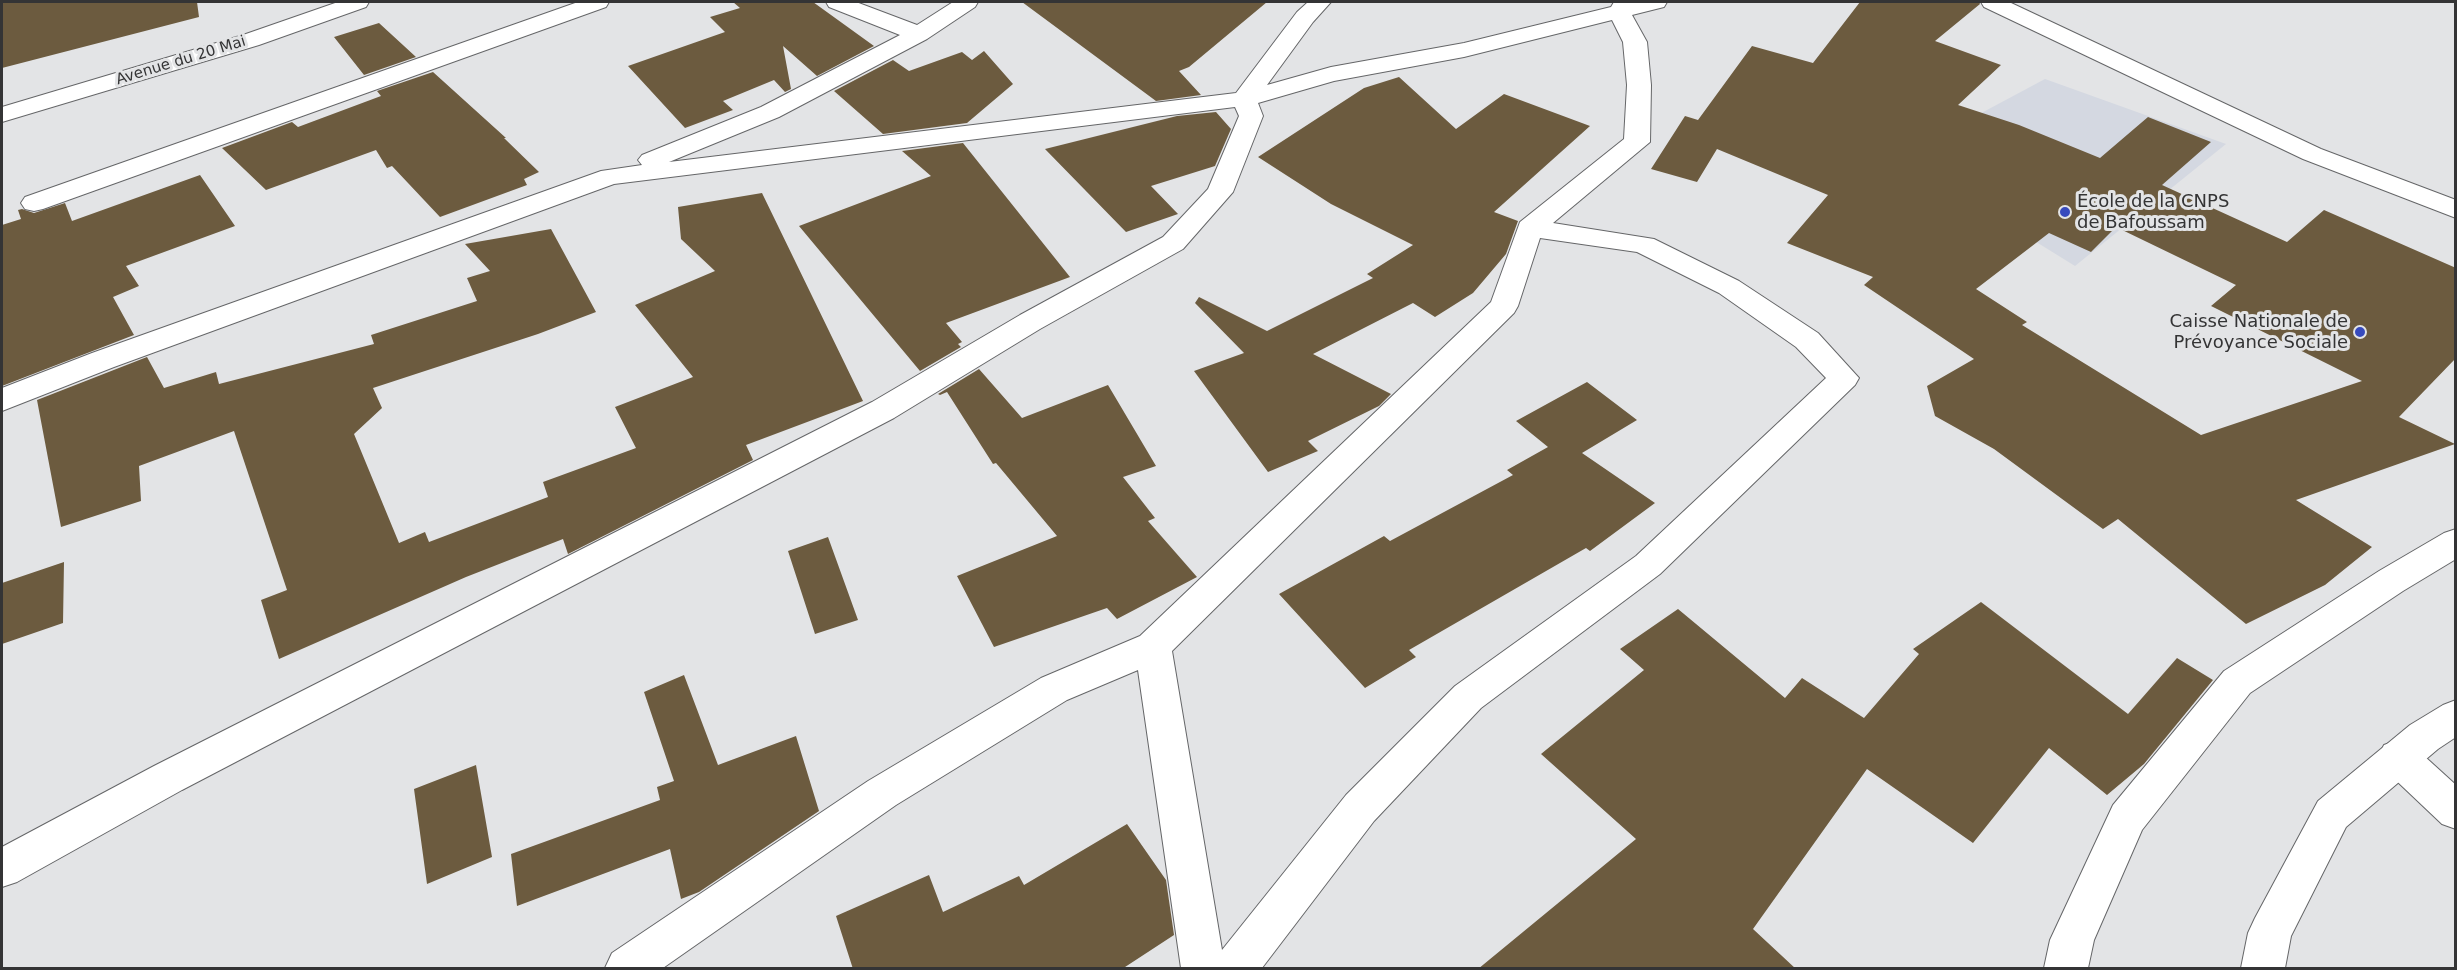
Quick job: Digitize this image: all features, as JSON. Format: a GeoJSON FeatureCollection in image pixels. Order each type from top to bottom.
{"type":"FeatureCollection","features":[{"type":"Feature","properties":{"kind":"street","name":"Avenue du 20 Mai"},"geometry":{"type":"LineString","coordinates":[[2,116],[251,40],[358,2]]}},
{"type":"Feature","properties":{"kind":"street"},"geometry":{"type":"LineString","coordinates":[[34,203],[598,2]]}},
{"type":"Feature","properties":{"kind":"street"},"geometry":{"type":"LineString","coordinates":[[837,2],[919,34]]}},
{"type":"Feature","properties":{"kind":"street"},"geometry":{"type":"LineString","coordinates":[[2,400],[114,356],[610,177],[770,112],[919,34],[967,2]]}},
{"type":"Feature","properties":{"kind":"street"},"geometry":{"type":"LineString","coordinates":[[1244,99],[1305,17],[1320,2]]}},
{"type":"Feature","properties":{"kind":"street"},"geometry":{"type":"LineString","coordinates":[[610,177],[1244,99],[1331,74],[1464,50],[1622,6],[1656,2]]}},
{"type":"Feature","properties":{"kind":"street"},"geometry":{"type":"LineString","coordinates":[[1992,2],[2312,154],[2456,210]]}},
{"type":"Feature","properties":{"kind":"street"},"geometry":{"type":"LineString","coordinates":[[627,969],[882,793],[1054,689],[1153,647],[1504,306],[1530,228],[1637,142],[1639,85],[1635,42],[1622,6]]}},
{"type":"Feature","properties":{"kind":"street"},"geometry":{"type":"LineString","coordinates":[[2,868],[168,778],[883,410],[1030,322],[1173,243],[1220,192],[1251,116],[1244,99]]}},
{"type":"Feature","properties":{"kind":"street"},"geometry":{"type":"LineString","coordinates":[[1235,969],[1360,808],[1468,697],[1648,565],[1844,378],[1807,340],[1729,287],[1644,245],[1530,228]]}},
{"type":"Feature","properties":{"kind":"street"},"geometry":{"type":"LineString","coordinates":[[2066,969],[2072,940],[2127,818],[2237,682],[2391,581],[2456,542]]}},
{"type":"Feature","properties":{"kind":"street"},"geometry":{"type":"LineString","coordinates":[[1153,647],[1203,969]]}},
{"type":"Feature","properties":{"kind":"street"},"geometry":{"type":"LineString","coordinates":[[2263,969],[2270,933],[2332,814],[2424,736],[2456,716]]}},
{"type":"Feature","properties":{"kind":"street"},"geometry":{"type":"LineString","coordinates":[[2398,757],[2456,811]]}},
{"type":"Feature","properties":{"kind":"shaded area","name":"École de la CNPS de Bafoussam"},"geometry":{"type":"Polygon","coordinates":[[[2045,79],[2226,144],[2075,266],[1899,157],[2045,79]]]}},
{"type":"Feature","properties":{"kind":"building"},"geometry":{"type":"Polygon","coordinates":[[[2,2],[197,2],[199,17],[2,68],[2,2]]]}},
{"type":"Feature","properties":{"kind":"building"},"geometry":{"type":"Polygon","coordinates":[[[733,2],[813,2],[874,46],[817,76],[783,46],[791,89],[785,92],[774,80],[723,101],[733,110],[685,128],[628,66],[725,32],[710,17],[740,8],[733,2]]]}},
{"type":"Feature","properties":{"kind":"building"},"geometry":{"type":"Polygon","coordinates":[[[1022,2],[1267,2],[1189,67],[1179,71],[1201,95],[1156,101],[1022,2]]]}},
{"type":"Feature","properties":{"kind":"building"},"geometry":{"type":"Polygon","coordinates":[[[1860,2],[1979,2],[1980,4],[1935,41],[2001,65],[1958,105],[2019,125],[2100,158],[2148,117],[2211,142],[2162,185],[2287,242],[2324,210],[2456,268],[2456,358],[2399,417],[2455,444],[2296,500],[2372,547],[2325,585],[2246,624],[2118,519],[2103,529],[1994,449],[1935,416],[1927,386],[1974,359],[1864,285],[1873,277],[1787,243],[1828,195],[1717,149],[1697,182],[1651,169],[1685,116],[1698,120],[1752,46],[1813,63],[1860,2]],[[2116,227],[2091,252],[2049,233],[1976,289],[2027,322],[2022,325],[2201,435],[2362,381],[2211,306],[2236,285],[2116,227]]]}},
{"type":"Feature","properties":{"kind":"building"},"geometry":{"type":"Polygon","coordinates":[[[379,23],[416,57],[364,75],[334,37],[379,23]]]}},
{"type":"Feature","properties":{"kind":"building"},"geometry":{"type":"Polygon","coordinates":[[[984,51],[1013,84],[967,123],[883,134],[834,91],[893,60],[909,71],[962,52],[972,60],[984,51]]]}},
{"type":"Feature","properties":{"kind":"building"},"geometry":{"type":"Polygon","coordinates":[[[433,72],[506,138],[504,138],[539,172],[524,179],[527,185],[440,217],[392,166],[387,168],[376,150],[266,190],[222,148],[292,122],[298,127],[381,96],[377,91],[433,72]]]}},
{"type":"Feature","properties":{"kind":"building"},"geometry":{"type":"Polygon","coordinates":[[[1399,77],[1456,129],[1504,94],[1590,126],[1494,212],[1518,221],[1506,254],[1473,293],[1435,317],[1413,303],[1313,354],[1391,394],[1379,406],[1308,441],[1318,451],[1268,472],[1194,371],[1244,353],[1195,303],[1199,297],[1267,331],[1373,278],[1367,274],[1413,245],[1331,204],[1258,157],[1364,88],[1399,77]]]}},
{"type":"Feature","properties":{"kind":"building"},"geometry":{"type":"Polygon","coordinates":[[[1216,112],[1231,129],[1215,166],[1151,186],[1178,214],[1126,232],[1045,149],[1177,116],[1216,112]]]}},
{"type":"Feature","properties":{"kind":"building"},"geometry":{"type":"Polygon","coordinates":[[[963,143],[1070,277],[946,323],[962,342],[958,344],[961,347],[920,371],[799,226],[931,176],[902,151],[963,143]]]}},
{"type":"Feature","properties":{"kind":"building"},"geometry":{"type":"Polygon","coordinates":[[[200,175],[235,226],[126,266],[139,286],[113,297],[134,335],[2,386],[2,225],[21,219],[18,210],[34,213],[65,203],[72,221],[200,175]]]}},
{"type":"Feature","properties":{"kind":"building"},"geometry":{"type":"Polygon","coordinates":[[[762,193],[863,401],[746,445],[753,460],[568,554],[563,539],[466,577],[279,659],[261,600],[287,590],[234,431],[139,466],[141,501],[61,527],[37,400],[147,357],[164,388],[216,372],[219,384],[374,344],[371,335],[477,301],[467,278],[490,271],[465,244],[551,229],[596,312],[538,334],[373,388],[382,408],[354,434],[399,543],[425,532],[429,542],[548,497],[543,482],[636,448],[615,407],[693,377],[635,305],[715,271],[681,239],[678,207],[762,193]]]}},
{"type":"Feature","properties":{"kind":"building"},"geometry":{"type":"Polygon","coordinates":[[[979,369],[1022,418],[1108,385],[1156,466],[1123,477],[1155,518],[1148,521],[1197,577],[1117,619],[1107,608],[994,647],[957,576],[1057,536],[996,463],[993,464],[947,392],[938,394],[979,369]]]}},
{"type":"Feature","properties":{"kind":"building"},"geometry":{"type":"Polygon","coordinates":[[[1587,382],[1637,420],[1582,453],[1655,503],[1590,551],[1586,548],[1409,650],[1416,657],[1365,688],[1279,594],[1384,536],[1390,541],[1513,475],[1507,470],[1548,447],[1516,421],[1587,382]]]}},
{"type":"Feature","properties":{"kind":"building"},"geometry":{"type":"Polygon","coordinates":[[[828,537],[858,620],[815,634],[788,551],[828,537]]]}},
{"type":"Feature","properties":{"kind":"building"},"geometry":{"type":"Polygon","coordinates":[[[64,562],[63,623],[2,644],[2,583],[64,562]]]}},
{"type":"Feature","properties":{"kind":"building"},"geometry":{"type":"Polygon","coordinates":[[[1981,602],[2128,714],[2177,658],[2213,680],[2144,764],[2107,795],[2049,748],[1973,843],[1867,769],[1753,929],[1796,969],[1478,969],[1636,839],[1541,754],[1644,670],[1620,649],[1678,609],[1785,698],[1802,678],[1864,718],[1919,654],[1913,649],[1981,602]]]}},
{"type":"Feature","properties":{"kind":"building"},"geometry":{"type":"Polygon","coordinates":[[[684,675],[718,765],[796,736],[819,811],[699,892],[681,899],[670,849],[517,906],[511,854],[660,800],[657,787],[674,781],[644,692],[684,675]]]}},
{"type":"Feature","properties":{"kind":"building"},"geometry":{"type":"Polygon","coordinates":[[[476,765],[492,857],[427,884],[414,789],[476,765]]]}},
{"type":"Feature","properties":{"kind":"building"},"geometry":{"type":"Polygon","coordinates":[[[1127,824],[1166,880],[1174,935],[1122,969],[853,969],[836,916],[929,875],[943,912],[1019,876],[1024,885],[1127,824]]]}},
{"type":"Feature","properties":{"kind":"place","name":"École de la CNPS de Bafoussam"},"geometry":{"type":"Point","coordinates":[2065,212]}},
{"type":"Feature","properties":{"kind":"place","name":"Caisse Nationale de Prévoyance Sociale"},"geometry":{"type":"Point","coordinates":[2360,332]}}]}
